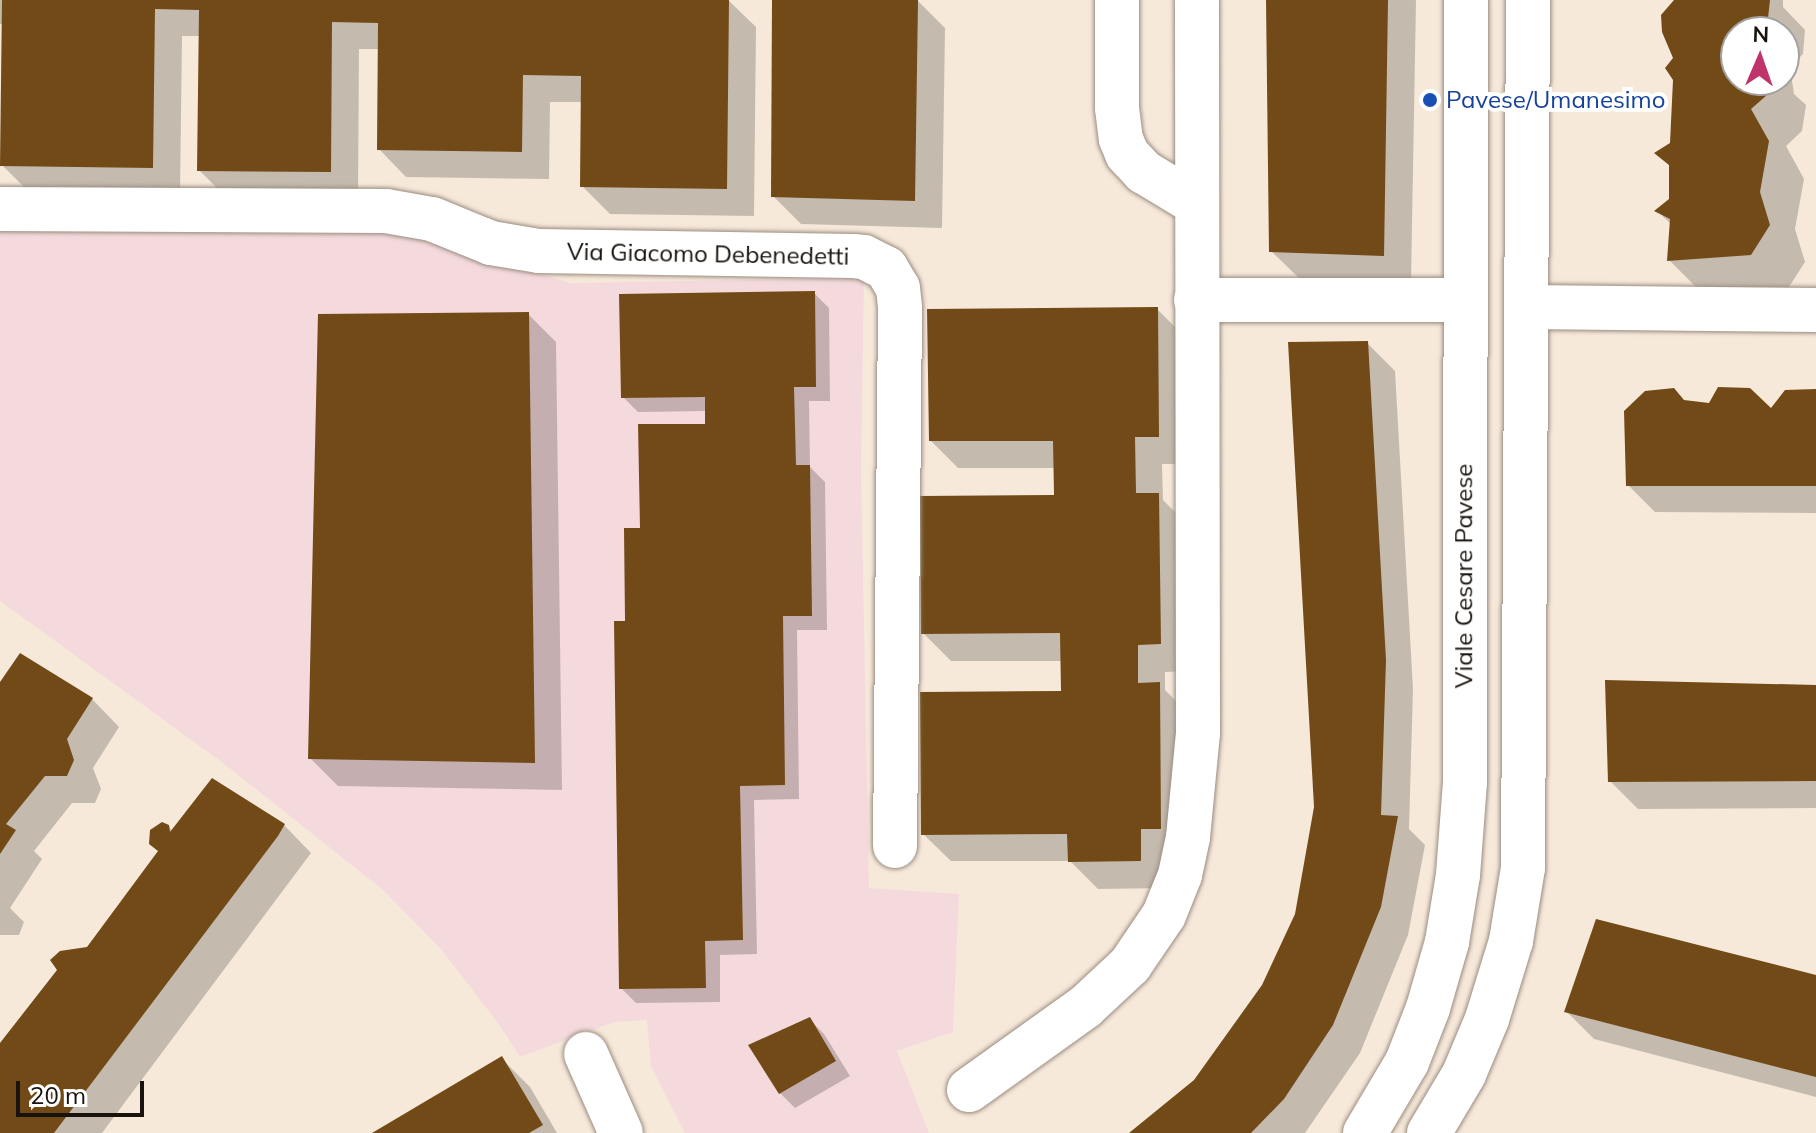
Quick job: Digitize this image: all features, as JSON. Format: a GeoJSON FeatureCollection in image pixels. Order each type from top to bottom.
{"type":"FeatureCollection","features":[{"type":"Feature","properties":{"kind":"street"},"geometry":{"type":"LineString","coordinates":[[1117,0],[1117,108],[1121,139],[1127,154],[1144,172],[1197,204]]}},
{"type":"Feature","properties":{"kind":"street"},"geometry":{"type":"LineString","coordinates":[[969,1090],[1085,1007],[1130,965],[1164,915],[1180,875],[1193,803],[1198,733],[1197,0]]}},
{"type":"Feature","properties":{"kind":"street","name":"Viale Cesare Pavese"},"geometry":{"type":"LineString","coordinates":[[1365,1133],[1407,1062],[1447,942],[1458,875],[1465,747],[1466,0]]}},
{"type":"Feature","properties":{"kind":"street"},"geometry":{"type":"LineString","coordinates":[[1429,1133],[1477,1046],[1511,941],[1523,868],[1528,0]]}},
{"type":"Feature","properties":{"kind":"street","name":"Via Giacomo Debenedetti"},"geometry":{"type":"LineString","coordinates":[[0,209],[386,211],[432,219],[491,243],[539,251],[853,256],[886,268],[898,288],[900,308],[895,846]]}},
{"type":"Feature","properties":{"kind":"street"},"geometry":{"type":"LineString","coordinates":[[1196,300],[1464,300]]}},
{"type":"Feature","properties":{"kind":"street"},"geometry":{"type":"LineString","coordinates":[[1528,307],[1816,310]]}},
{"type":"Feature","properties":{"kind":"street"},"geometry":{"type":"LineString","coordinates":[[1465,747],[1526,745]]}},
{"type":"Feature","properties":{"kind":"street"},"geometry":{"type":"LineString","coordinates":[[586,1054],[621,1133]]}},
{"type":"Feature","properties":{"kind":"shaded area"},"geometry":{"type":"Polygon","coordinates":[[[0,226],[403,229],[569,283],[864,278],[861,470],[869,888],[959,894],[953,1032],[897,1051],[929,1133],[685,1133],[651,1066],[647,1020],[614,1022],[520,1057],[440,948],[383,890],[223,763],[0,601],[0,226]]]}},
{"type":"Feature","properties":{"kind":"building"},"geometry":{"type":"Polygon","coordinates":[[[2,0],[729,0],[727,189],[580,187],[581,76],[523,75],[522,152],[377,150],[378,23],[332,22],[331,172],[197,171],[199,10],[155,9],[153,168],[0,166],[2,0]]]}},
{"type":"Feature","properties":{"kind":"building"},"geometry":{"type":"Polygon","coordinates":[[[772,0],[918,0],[915,201],[771,197],[772,0]]]}},
{"type":"Feature","properties":{"kind":"building"},"geometry":{"type":"Polygon","coordinates":[[[1266,0],[1388,0],[1384,256],[1269,252],[1266,0]]]}},
{"type":"Feature","properties":{"kind":"building"},"geometry":{"type":"Polygon","coordinates":[[[1674,0],[1770,0],[1768,16],[1720,16],[1720,96],[1766,96],[1751,109],[1769,141],[1760,192],[1770,225],[1751,255],[1667,261],[1670,219],[1654,211],[1669,199],[1669,165],[1654,153],[1670,143],[1673,80],[1665,68],[1673,58],[1662,32],[1661,15],[1674,0]]]}},
{"type":"Feature","properties":{"kind":"building"},"geometry":{"type":"Polygon","coordinates":[[[815,291],[816,387],[794,387],[796,465],[810,465],[812,616],[783,616],[785,785],[740,786],[743,940],[705,941],[706,988],[619,989],[614,621],[625,621],[624,528],[640,528],[638,424],[705,424],[705,397],[621,398],[619,294],[815,291]]]}},
{"type":"Feature","properties":{"kind":"building"},"geometry":{"type":"Polygon","coordinates":[[[1158,307],[1159,437],[1135,437],[1136,493],[1159,493],[1161,644],[1138,645],[1138,683],[1160,682],[1161,829],[1141,829],[1141,861],[1068,862],[1067,834],[921,835],[920,692],[1061,691],[1060,633],[921,634],[920,496],[1054,495],[1053,441],[929,441],[927,309],[1158,307]]]}},
{"type":"Feature","properties":{"kind":"building"},"geometry":{"type":"Polygon","coordinates":[[[529,312],[535,763],[308,759],[318,314],[529,312]]]}},
{"type":"Feature","properties":{"kind":"building"},"geometry":{"type":"Polygon","coordinates":[[[1368,341],[1386,660],[1381,815],[1398,816],[1381,907],[1333,1025],[1284,1099],[1251,1133],[1129,1133],[1194,1080],[1262,985],[1295,914],[1314,807],[1288,342],[1368,341]]]}},
{"type":"Feature","properties":{"kind":"building"},"geometry":{"type":"Polygon","coordinates":[[[1718,387],[1750,388],[1771,408],[1785,390],[1816,389],[1816,486],[1626,486],[1624,411],[1645,391],[1674,388],[1684,400],[1709,403],[1718,387]]]}},
{"type":"Feature","properties":{"kind":"building"},"geometry":{"type":"Polygon","coordinates":[[[20,653],[93,698],[67,739],[74,760],[67,776],[45,776],[6,824],[16,830],[0,854],[0,682],[20,653]]]}},
{"type":"Feature","properties":{"kind":"building"},"geometry":{"type":"Polygon","coordinates":[[[1605,680],[1816,685],[1816,781],[1608,782],[1605,680]]]}},
{"type":"Feature","properties":{"kind":"building"},"geometry":{"type":"Polygon","coordinates":[[[212,778],[285,824],[278,836],[54,1133],[0,1133],[0,1043],[57,970],[50,960],[60,951],[87,947],[158,851],[149,844],[150,830],[162,822],[169,825],[170,832],[212,778]]]}},
{"type":"Feature","properties":{"kind":"building"},"geometry":{"type":"Polygon","coordinates":[[[1596,919],[1816,975],[1816,1077],[1564,1012],[1596,919]]]}},
{"type":"Feature","properties":{"kind":"building"},"geometry":{"type":"Polygon","coordinates":[[[810,1017],[836,1061],[779,1094],[748,1045],[810,1017]]]}},
{"type":"Feature","properties":{"kind":"building"},"geometry":{"type":"Polygon","coordinates":[[[502,1056],[543,1125],[529,1133],[372,1133],[502,1056]]]}},
{"type":"Feature","properties":{"kind":"place","name":"Pavese/Umanesimo"},"geometry":{"type":"Point","coordinates":[1430,100]}}]}
